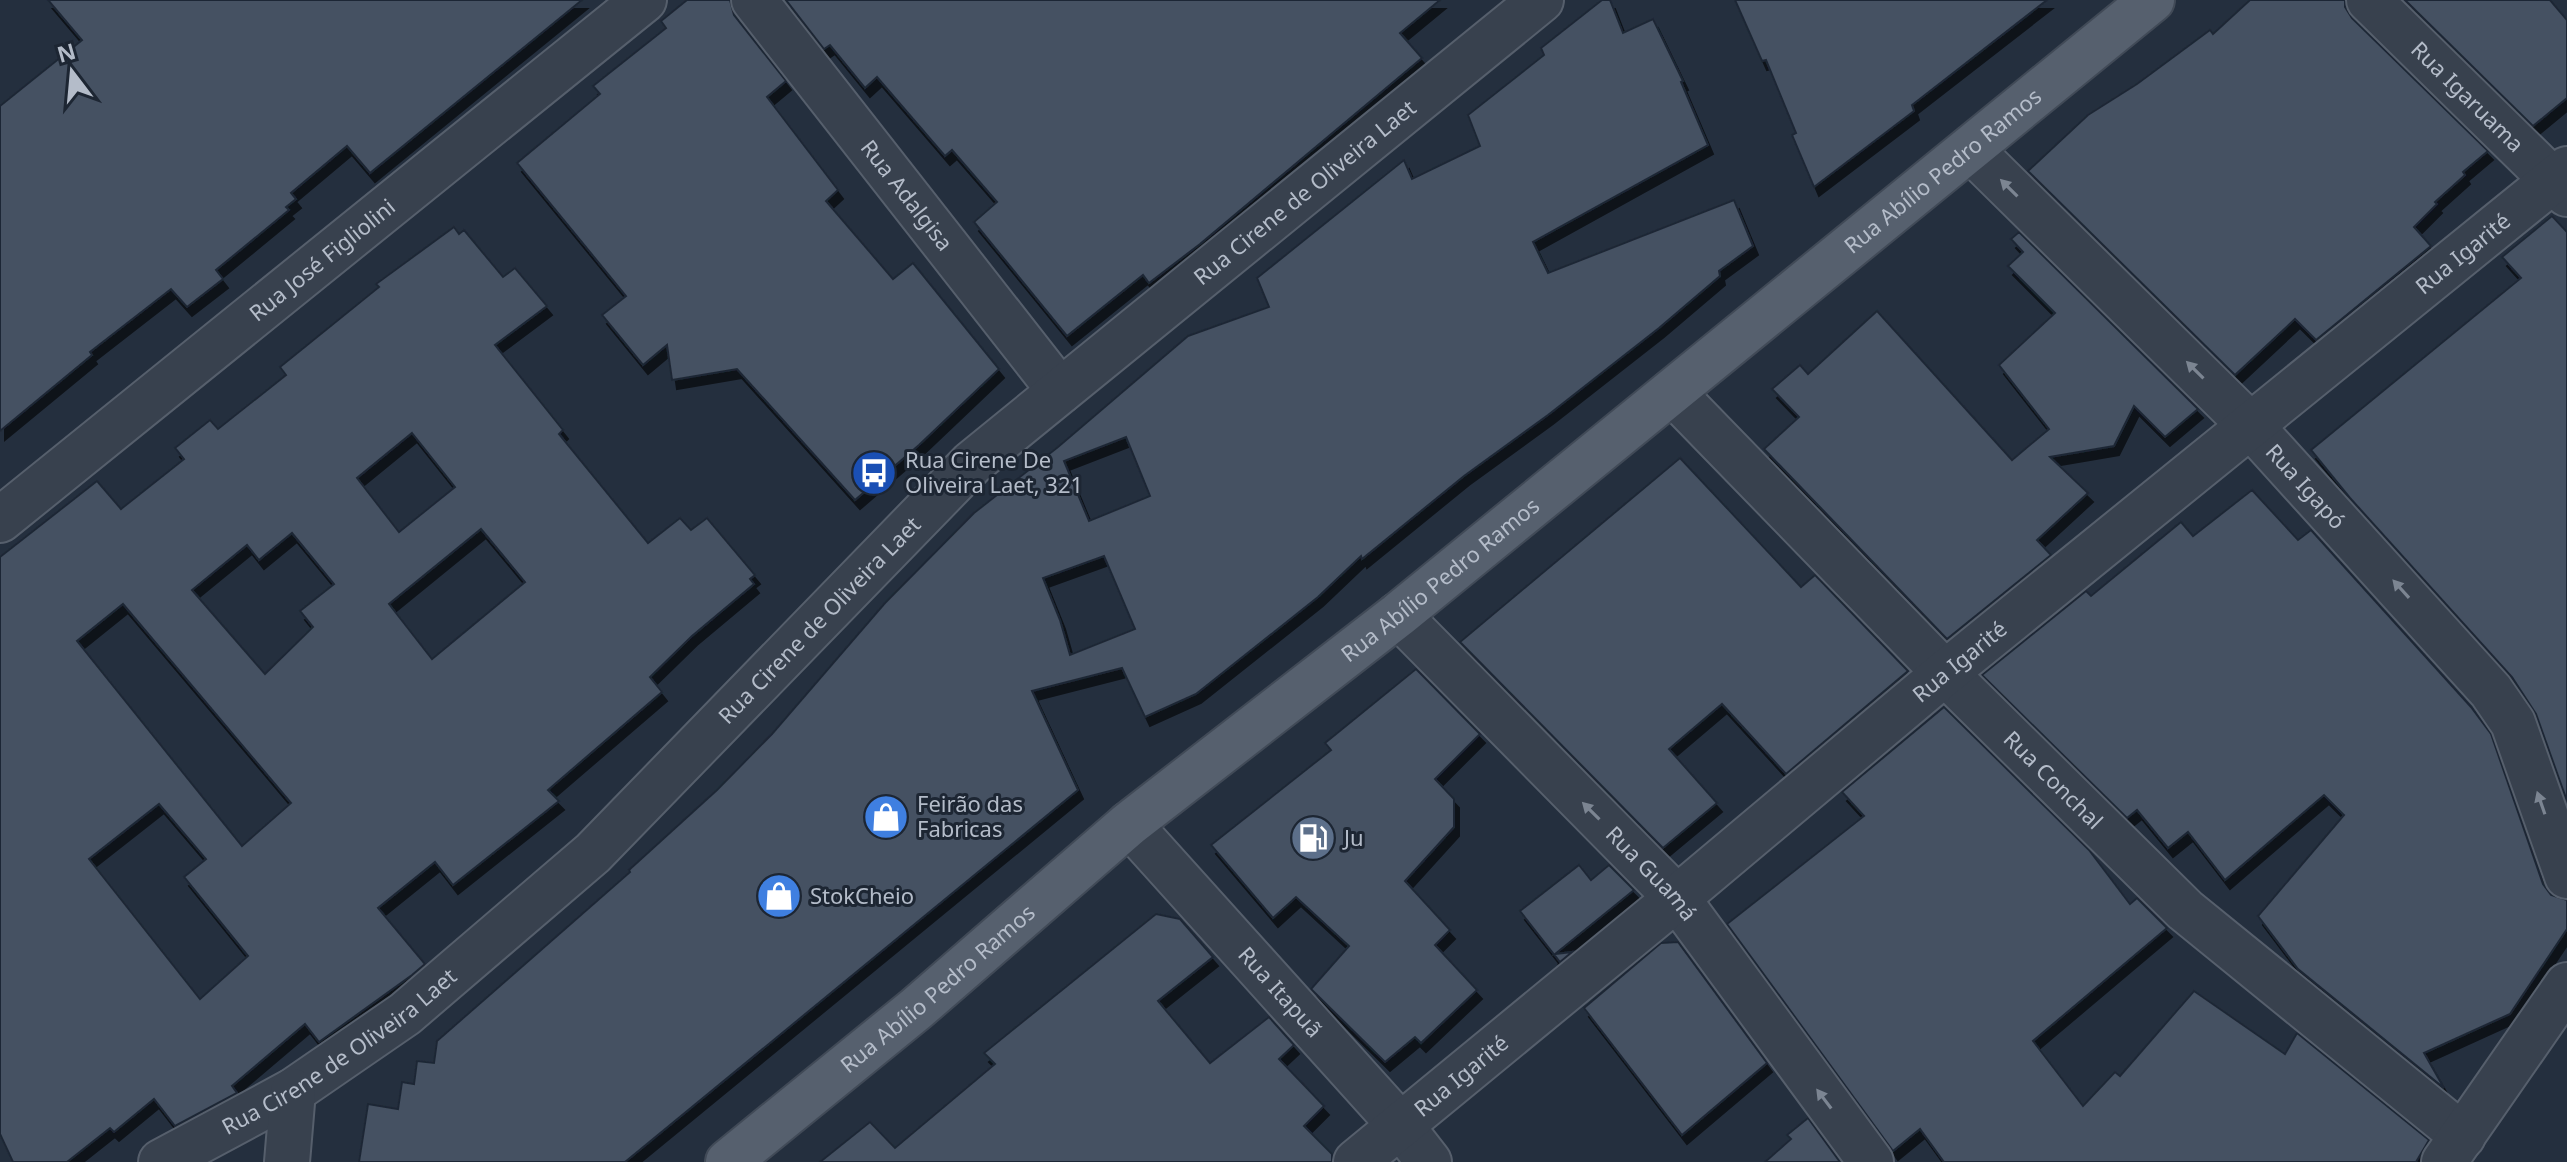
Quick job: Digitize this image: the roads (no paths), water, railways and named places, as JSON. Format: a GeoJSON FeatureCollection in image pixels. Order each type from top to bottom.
{"type":"FeatureCollection","features":[{"type":"Feature","properties":{"kind":"main road","name":"Rua Abílio Pedro Ramos"},"geometry":{"type":"LineString","coordinates":[[728,1162],[916,1009],[1129,824],[1398,615],[2152,0]]}},
{"type":"Feature","properties":{"kind":"street","name":"Rua José Figliolini"},"geometry":{"type":"LineString","coordinates":[[0,520],[644,0]]}},
{"type":"Feature","properties":{"kind":"street","name":"Rua Adalgisa"},"geometry":{"type":"LineString","coordinates":[[754,0],[1060,391]]}},
{"type":"Feature","properties":{"kind":"street","name":"Rua Cirene de Oliveira Laet"},"geometry":{"type":"LineString","coordinates":[[161,1162],[293,1091],[405,1014],[593,853],[972,463],[1541,0]]}},
{"type":"Feature","properties":{"kind":"street","name":"Rua Igaruama"},"geometry":{"type":"LineString","coordinates":[[2369,0],[2562,181]]}},
{"type":"Feature","properties":{"kind":"street","name":"Rua Igapó"},"geometry":{"type":"LineString","coordinates":[[1970,149],[2250,425],[2491,691],[2513,723],[2567,876]]}},
{"type":"Feature","properties":{"kind":"street","name":"Rua Igarité"},"geometry":{"type":"LineString","coordinates":[[1356,1162],[1945,673],[2250,425],[2562,181]]}},
{"type":"Feature","properties":{"kind":"street","name":"Rua Conchal"},"geometry":{"type":"LineString","coordinates":[[1672,392],[1945,673],[2185,910],[2453,1149]]}},
{"type":"Feature","properties":{"kind":"street","name":"Rua Guamá"},"geometry":{"type":"LineString","coordinates":[[1398,615],[1677,898],[1871,1162]]}},
{"type":"Feature","properties":{"kind":"street","name":"Rua Itapuã"},"geometry":{"type":"LineString","coordinates":[[1129,824],[1401,1126],[1429,1162]]}},
{"type":"Feature","properties":{"kind":"street"},"geometry":{"type":"LineString","coordinates":[[2453,1149],[2567,985]]}},
{"type":"Feature","properties":{"kind":"street"},"geometry":{"type":"LineString","coordinates":[[287,1162],[293,1091]]}},
{"type":"Feature","properties":{"kind":"place","name":"Rua Cirene De Oliveira Laet, 321"},"geometry":{"type":"Point","coordinates":[874,473]}},
{"type":"Feature","properties":{"kind":"place","name":"Feirão das Fabricas"},"geometry":{"type":"Point","coordinates":[886,817]}},
{"type":"Feature","properties":{"kind":"place","name":"Ju"},"geometry":{"type":"Point","coordinates":[1313,838]}},
{"type":"Feature","properties":{"kind":"place","name":"StokCheio"},"geometry":{"type":"Point","coordinates":[779,896]}}]}
